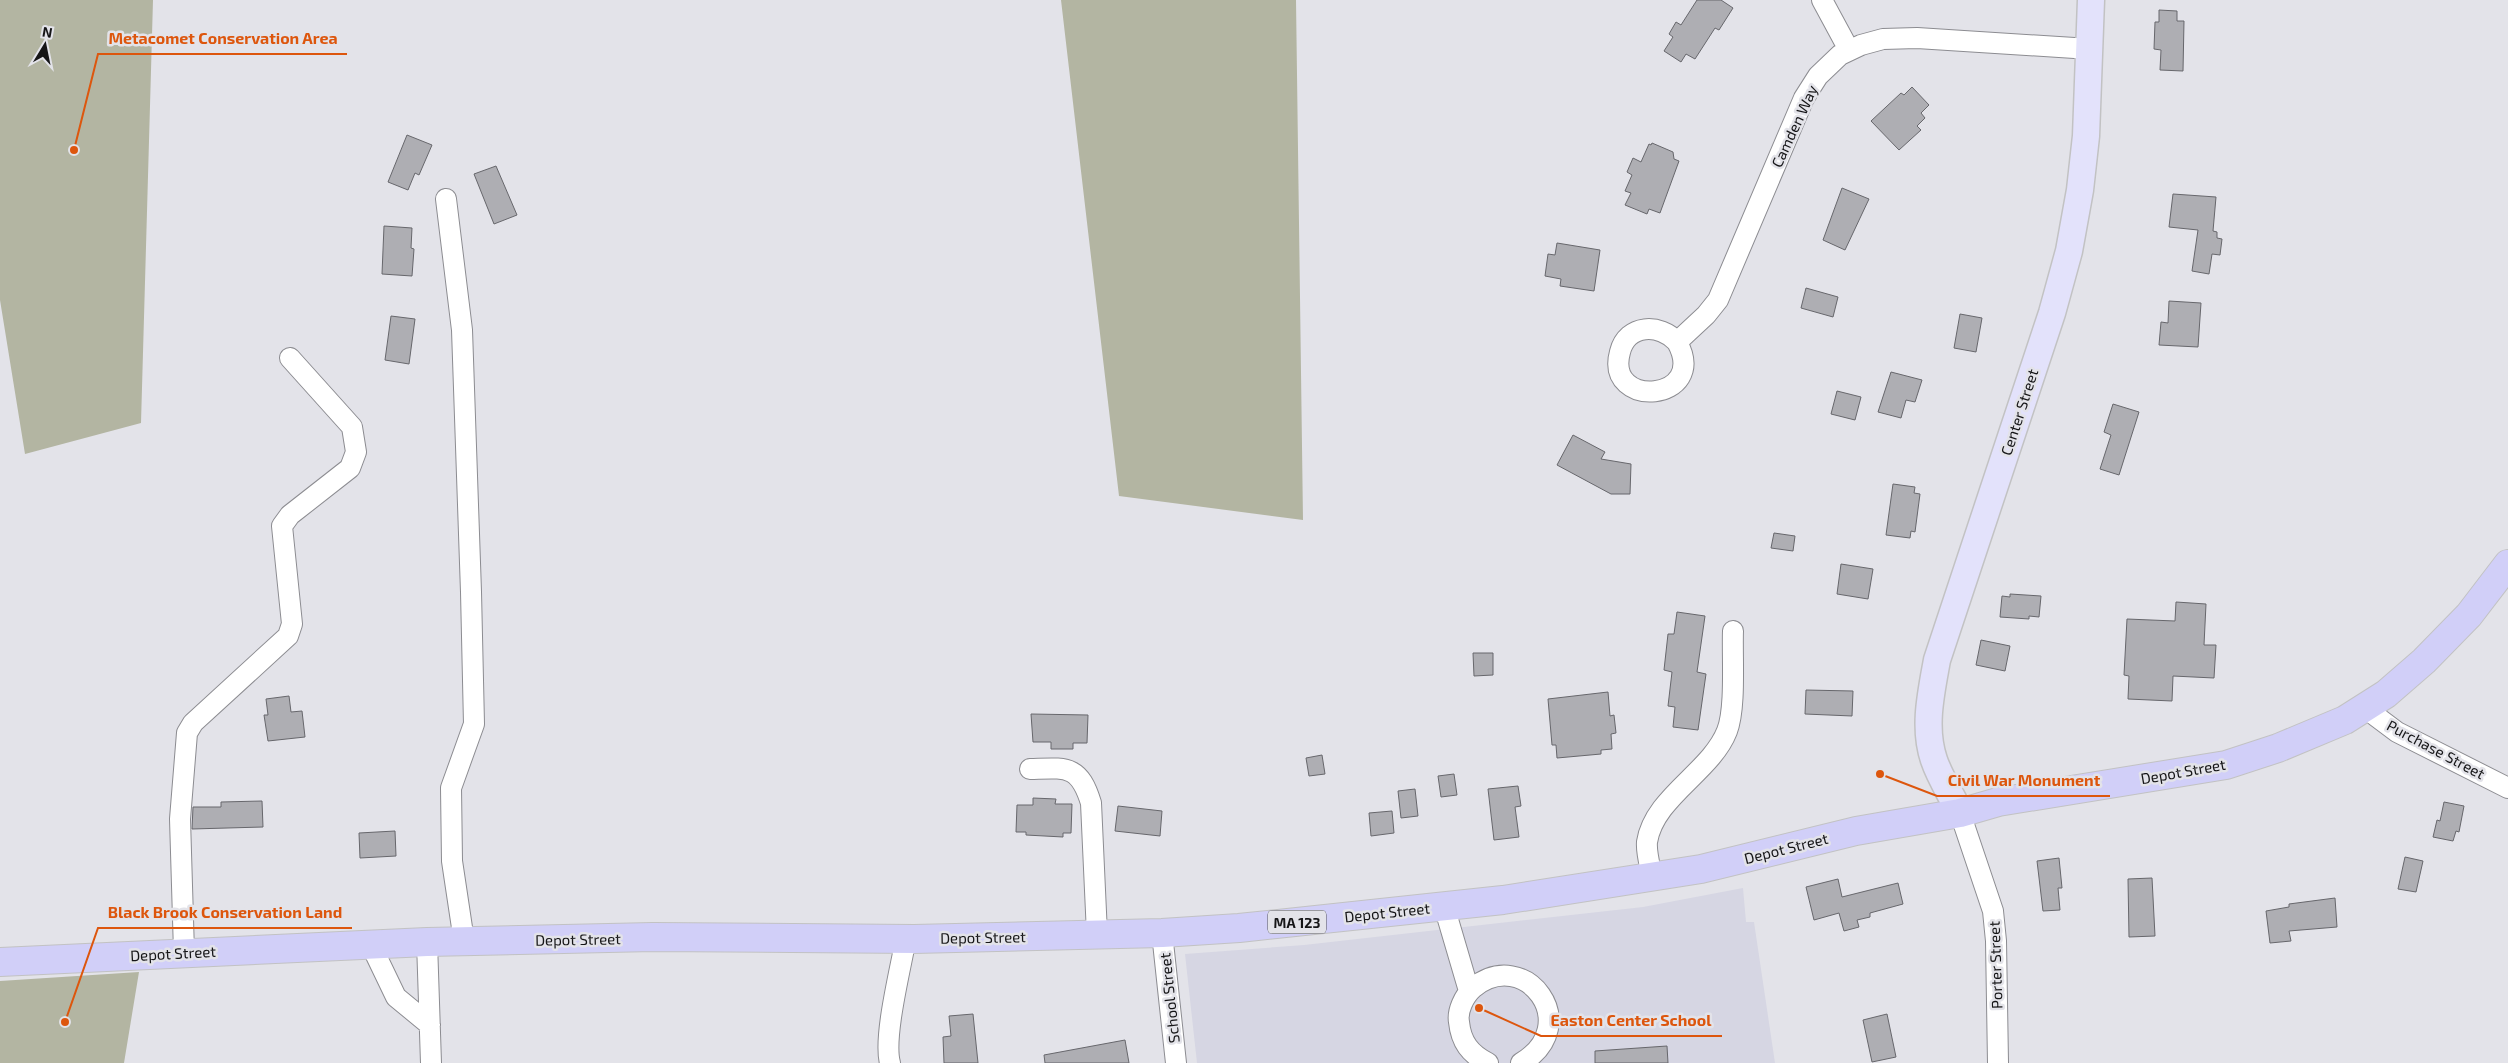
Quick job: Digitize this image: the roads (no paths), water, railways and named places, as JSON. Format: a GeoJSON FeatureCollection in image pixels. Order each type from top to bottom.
{"type":"FeatureCollection","features":[{"type":"Feature","properties":{"kind":"highway","name":"Depot Street"},"geometry":{"type":"LineString","coordinates":[[0,962],[184,952],[464,941],[654,937],[906,938],[1162,934],[1503,900],[1701,868],[1856,831],[1960,813],[1998,802],[2226,765],[2302,739],[2365,708],[2405,678],[2440,646],[2469,615],[2508,564]]}},
{"type":"Feature","properties":{"kind":"main road","name":"Center Street"},"geometry":{"type":"LineString","coordinates":[[1960,813],[1935,763],[1929,740],[1933,683],[1937,660],[2052,313],[2069,251],[2083,159],[2091,0]]}},
{"type":"Feature","properties":{"kind":"street"},"geometry":{"type":"LineString","coordinates":[[1822,0],[1849,50]]}},
{"type":"Feature","properties":{"kind":"street","name":"Camden Way"},"geometry":{"type":"LineString","coordinates":[[1677,342],[1706,316],[1718,300],[1808,91],[1828,65],[1849,50],[1876,41],[1903,38],[2090,49]]}},
{"type":"Feature","properties":{"kind":"street"},"geometry":{"type":"LineString","coordinates":[[446,199],[462,330],[472,639],[474,724],[451,788],[452,861],[464,941]]}},
{"type":"Feature","properties":{"kind":"street"},"geometry":{"type":"LineString","coordinates":[[184,952],[180,819],[187,733],[193,723],[288,636],[292,624],[282,526],[290,515],[350,468],[356,452],[352,427],[290,358]]}},
{"type":"Feature","properties":{"kind":"street"},"geometry":{"type":"LineString","coordinates":[[1652,876],[1647,843],[1655,820],[1714,754],[1727,730],[1731,708],[1733,631]]}},
{"type":"Feature","properties":{"kind":"street","name":"Purchase Street"},"geometry":{"type":"LineString","coordinates":[[2365,708],[2397,732],[2508,788]]}},
{"type":"Feature","properties":{"kind":"street"},"geometry":{"type":"LineString","coordinates":[[1030,769],[1065,768],[1085,783],[1091,802],[1097,934]]}},
{"type":"Feature","properties":{"kind":"street","name":"Porter Street"},"geometry":{"type":"LineString","coordinates":[[1960,813],[1993,911],[1996,941],[1998,1063]]}},
{"type":"Feature","properties":{"kind":"street"},"geometry":{"type":"LineString","coordinates":[[1444,906],[1469,991]]}},
{"type":"Feature","properties":{"kind":"street","name":"School Street"},"geometry":{"type":"LineString","coordinates":[[1162,934],[1176,1063]]}},
{"type":"Feature","properties":{"kind":"street"},"geometry":{"type":"LineString","coordinates":[[890,1063],[888,1053],[889,1033],[906,938]]}},
{"type":"Feature","properties":{"kind":"street"},"geometry":{"type":"LineString","coordinates":[[427,942],[432,1063]]}},
{"type":"Feature","properties":{"kind":"street"},"geometry":{"type":"LineString","coordinates":[[371,944],[396,997],[430,1025]]}},
{"type":"Feature","properties":{"kind":"street"},"geometry":{"type":"LineString","coordinates":[[1488,1063],[1477,1058],[1467,1047],[1460,1034],[1458,1019],[1461,1004],[1469,991],[1481,982],[1502,976],[1524,980],[1536,988],[1545,1001],[1549,1015],[1549,1030],[1539,1050],[1522,1063]]}},
{"type":"Feature","properties":{"kind":"place","name":"Metacomet Conservation Area"},"geometry":{"type":"Point","coordinates":[74,150]}},
{"type":"Feature","properties":{"kind":"place","name":"Civil War Monument"},"geometry":{"type":"Point","coordinates":[1880,774]}},
{"type":"Feature","properties":{"kind":"place","name":"Easton Center School"},"geometry":{"type":"Point","coordinates":[1479,1008]}},
{"type":"Feature","properties":{"kind":"place","name":"Black Brook Conservation Land"},"geometry":{"type":"Point","coordinates":[65,1022]}}]}
